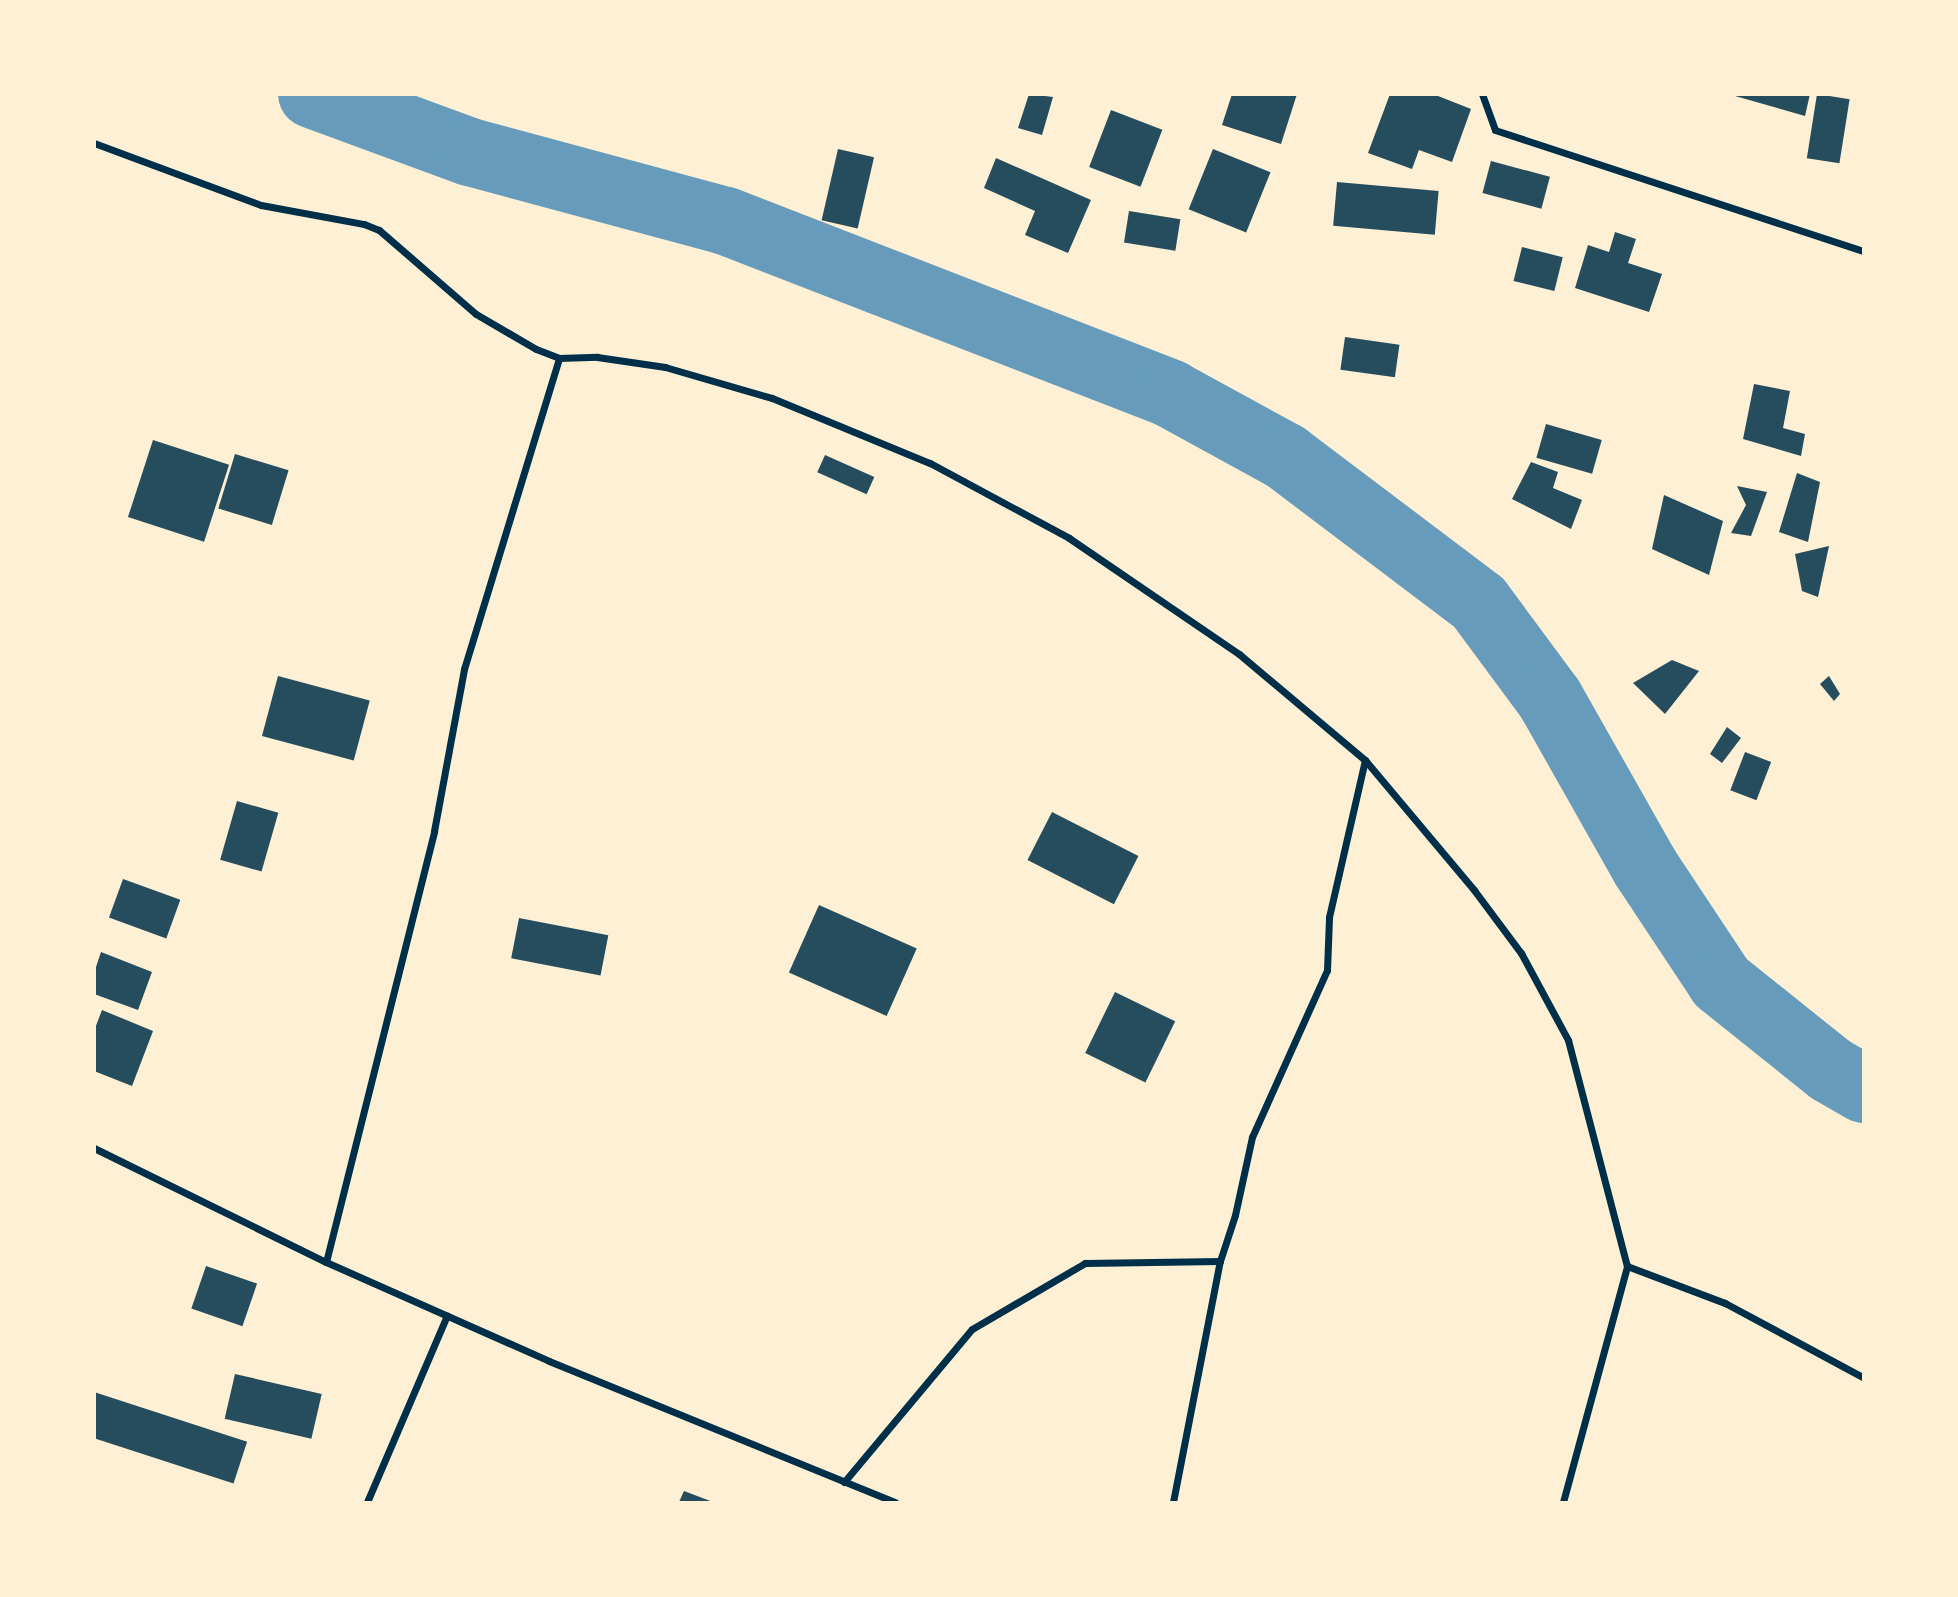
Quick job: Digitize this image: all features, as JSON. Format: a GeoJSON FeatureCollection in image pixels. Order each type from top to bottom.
{"type":"FeatureCollection","features":[{"type":"Feature","properties":{"kind":"street"},"geometry":{"type":"LineString","coordinates":[[1482,94],[1495,130],[1864,251]]}},
{"type":"Feature","properties":{"kind":"street"},"geometry":{"type":"LineString","coordinates":[[94,143],[261,205],[364,224],[379,230],[476,314],[536,349],[559,358],[597,357],[665,367],[772,398],[930,463],[1069,538],[1136,583],[1239,654],[1365,760],[1466,880],[1521,953],[1568,1040],[1628,1266],[1563,1503]]}},
{"type":"Feature","properties":{"kind":"street"},"geometry":{"type":"LineString","coordinates":[[326,1262],[434,831],[464,668],[559,358]]}},
{"type":"Feature","properties":{"kind":"street"},"geometry":{"type":"LineString","coordinates":[[1173,1503],[1220,1261],[1235,1215],[1252,1137],[1327,970],[1329,917],[1365,760]]}},
{"type":"Feature","properties":{"kind":"street"},"geometry":{"type":"LineString","coordinates":[[94,1149],[326,1262],[895,1503]]}},
{"type":"Feature","properties":{"kind":"street"},"geometry":{"type":"LineString","coordinates":[[844,1482],[972,1329],[1085,1263],[1220,1261]]}},
{"type":"Feature","properties":{"kind":"street"},"geometry":{"type":"LineString","coordinates":[[1628,1266],[1725,1303],[1864,1378]]}},
{"type":"Feature","properties":{"kind":"street"},"geometry":{"type":"LineString","coordinates":[[367,1503],[447,1315]]}},
{"type":"Feature","properties":{"kind":"building"},"geometry":{"type":"Polygon","coordinates":[[[1029,94],[1053,97],[1042,135],[1018,128],[1029,94]]]}},
{"type":"Feature","properties":{"kind":"building"},"geometry":{"type":"Polygon","coordinates":[[[1232,94],[1297,94],[1281,144],[1222,125],[1232,94]]]}},
{"type":"Feature","properties":{"kind":"building"},"geometry":{"type":"Polygon","coordinates":[[[1390,94],[1433,94],[1471,109],[1452,162],[1419,150],[1412,169],[1368,153],[1390,94]]]}},
{"type":"Feature","properties":{"kind":"building"},"geometry":{"type":"Polygon","coordinates":[[[1728,94],[1810,94],[1805,116],[1728,94]]]}},
{"type":"Feature","properties":{"kind":"building"},"geometry":{"type":"Polygon","coordinates":[[[1817,94],[1850,99],[1839,163],[1807,158],[1817,94]]]}},
{"type":"Feature","properties":{"kind":"building"},"geometry":{"type":"Polygon","coordinates":[[[1111,110],[1162,130],[1140,187],[1089,167],[1111,110]]]}},
{"type":"Feature","properties":{"kind":"building"},"geometry":{"type":"Polygon","coordinates":[[[838,149],[874,157],[858,228],[822,220],[838,149]]]}},
{"type":"Feature","properties":{"kind":"building"},"geometry":{"type":"Polygon","coordinates":[[[1213,149],[1270,172],[1246,232],[1189,209],[1213,149]]]}},
{"type":"Feature","properties":{"kind":"building"},"geometry":{"type":"Polygon","coordinates":[[[996,158],[1091,200],[1068,253],[1025,235],[1035,211],[984,188],[996,158]]]}},
{"type":"Feature","properties":{"kind":"building"},"geometry":{"type":"Polygon","coordinates":[[[1491,161],[1550,177],[1541,209],[1482,193],[1491,161]]]}},
{"type":"Feature","properties":{"kind":"building"},"geometry":{"type":"Polygon","coordinates":[[[1337,182],[1439,191],[1435,235],[1333,226],[1337,182]]]}},
{"type":"Feature","properties":{"kind":"building"},"geometry":{"type":"Polygon","coordinates":[[[1129,211],[1180,219],[1175,251],[1124,243],[1129,211]]]}},
{"type":"Feature","properties":{"kind":"building"},"geometry":{"type":"Polygon","coordinates":[[[1615,232],[1636,239],[1628,263],[1662,274],[1649,312],[1575,288],[1588,245],[1609,252],[1615,232]]]}},
{"type":"Feature","properties":{"kind":"building"},"geometry":{"type":"Polygon","coordinates":[[[1522,247],[1563,257],[1554,291],[1514,281],[1522,247]]]}},
{"type":"Feature","properties":{"kind":"building"},"geometry":{"type":"Polygon","coordinates":[[[1345,337],[1399,345],[1395,377],[1340,370],[1345,337]]]}},
{"type":"Feature","properties":{"kind":"building"},"geometry":{"type":"Polygon","coordinates":[[[1754,384],[1790,391],[1783,428],[1805,434],[1801,456],[1743,439],[1754,384]]]}},
{"type":"Feature","properties":{"kind":"building"},"geometry":{"type":"Polygon","coordinates":[[[1546,424],[1602,440],[1592,474],[1536,458],[1546,424]]]}},
{"type":"Feature","properties":{"kind":"building"},"geometry":{"type":"Polygon","coordinates":[[[153,440],[229,465],[204,542],[128,517],[153,440]]]}},
{"type":"Feature","properties":{"kind":"building"},"geometry":{"type":"Polygon","coordinates":[[[235,454],[289,470],[272,525],[218,509],[235,454]]]}},
{"type":"Feature","properties":{"kind":"building"},"geometry":{"type":"Polygon","coordinates":[[[825,455],[874,477],[867,494],[817,472],[825,455]]]}},
{"type":"Feature","properties":{"kind":"building"},"geometry":{"type":"Polygon","coordinates":[[[1531,462],[1558,472],[1553,488],[1582,500],[1571,529],[1512,499],[1531,462]]]}},
{"type":"Feature","properties":{"kind":"building"},"geometry":{"type":"Polygon","coordinates":[[[1797,473],[1820,482],[1808,542],[1779,532],[1797,473]]]}},
{"type":"Feature","properties":{"kind":"building"},"geometry":{"type":"Polygon","coordinates":[[[1737,486],[1767,492],[1751,536],[1731,533],[1746,505],[1737,486]]]}},
{"type":"Feature","properties":{"kind":"building"},"geometry":{"type":"Polygon","coordinates":[[[1664,495],[1723,521],[1709,575],[1652,549],[1664,495]]]}},
{"type":"Feature","properties":{"kind":"building"},"geometry":{"type":"Polygon","coordinates":[[[1829,546],[1818,597],[1802,591],[1795,554],[1829,546]]]}},
{"type":"Feature","properties":{"kind":"building"},"geometry":{"type":"Polygon","coordinates":[[[1672,660],[1699,671],[1665,714],[1633,683],[1672,660]]]}},
{"type":"Feature","properties":{"kind":"building"},"geometry":{"type":"Polygon","coordinates":[[[278,676],[370,701],[354,760],[262,736],[278,676]]]}},
{"type":"Feature","properties":{"kind":"building"},"geometry":{"type":"Polygon","coordinates":[[[1829,676],[1840,694],[1834,701],[1820,684],[1829,676]]]}},
{"type":"Feature","properties":{"kind":"building"},"geometry":{"type":"Polygon","coordinates":[[[1727,727],[1741,738],[1722,763],[1710,754],[1727,727]]]}},
{"type":"Feature","properties":{"kind":"building"},"geometry":{"type":"Polygon","coordinates":[[[1745,752],[1771,762],[1756,800],[1730,790],[1745,752]]]}},
{"type":"Feature","properties":{"kind":"building"},"geometry":{"type":"Polygon","coordinates":[[[237,801],[278,813],[262,871],[220,860],[237,801]]]}},
{"type":"Feature","properties":{"kind":"building"},"geometry":{"type":"Polygon","coordinates":[[[1052,812],[1138,856],[1114,904],[1027,860],[1052,812]]]}},
{"type":"Feature","properties":{"kind":"building"},"geometry":{"type":"Polygon","coordinates":[[[123,879],[180,900],[166,938],[109,918],[123,879]]]}},
{"type":"Feature","properties":{"kind":"building"},"geometry":{"type":"Polygon","coordinates":[[[819,905],[917,949],[887,1016],[789,973],[819,905]]]}},
{"type":"Feature","properties":{"kind":"building"},"geometry":{"type":"Polygon","coordinates":[[[519,918],[608,935],[601,976],[511,958],[519,918]]]}},
{"type":"Feature","properties":{"kind":"building"},"geometry":{"type":"Polygon","coordinates":[[[101,952],[152,972],[138,1010],[94,994],[94,973],[101,952]]]}},
{"type":"Feature","properties":{"kind":"building"},"geometry":{"type":"Polygon","coordinates":[[[1115,992],[1175,1021],[1145,1082],[1085,1053],[1115,992]]]}},
{"type":"Feature","properties":{"kind":"building"},"geometry":{"type":"Polygon","coordinates":[[[102,1010],[153,1031],[132,1086],[94,1071],[94,1031],[102,1010]]]}},
{"type":"Feature","properties":{"kind":"building"},"geometry":{"type":"Polygon","coordinates":[[[206,1266],[257,1284],[242,1326],[191,1309],[206,1266]]]}},
{"type":"Feature","properties":{"kind":"building"},"geometry":{"type":"Polygon","coordinates":[[[235,1374],[322,1394],[311,1439],[225,1419],[235,1374]]]}},
{"type":"Feature","properties":{"kind":"building"},"geometry":{"type":"Polygon","coordinates":[[[94,1392],[247,1442],[234,1484],[94,1438],[94,1392]]]}},
{"type":"Feature","properties":{"kind":"building"},"geometry":{"type":"Polygon","coordinates":[[[684,1491],[713,1502],[679,1502],[684,1491]]]}},
{"type":"Feature","properties":{"kind":"waterway"},"geometry":{"type":"LineString","coordinates":[[312,94],[470,152],[726,221],[1171,394],[1286,457],[1479,603],[1550,699],[1645,867],[1721,982],[1831,1070],[1864,1089]]}}]}
